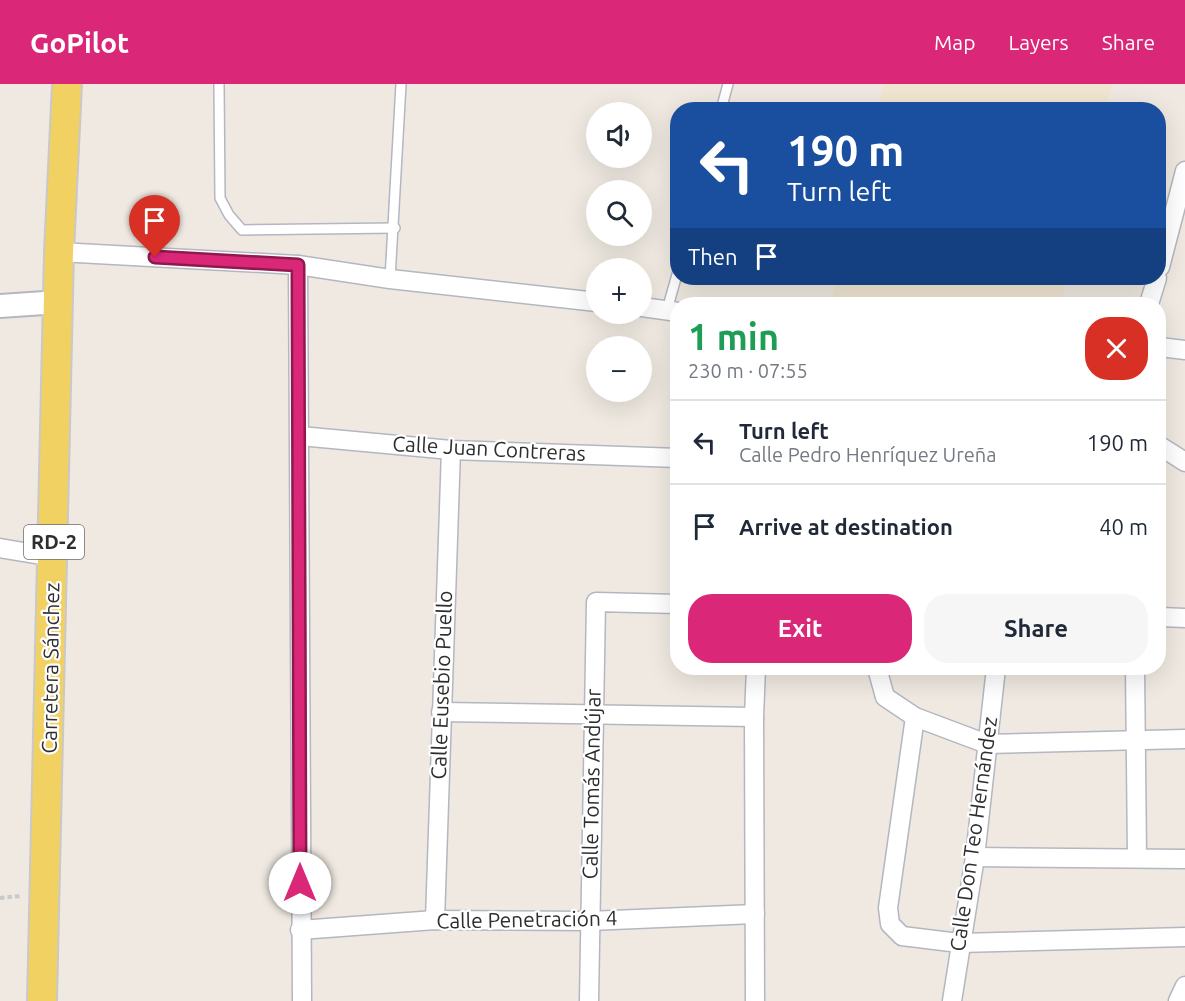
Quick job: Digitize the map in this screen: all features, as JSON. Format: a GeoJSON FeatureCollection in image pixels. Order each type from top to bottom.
{"type":"FeatureCollection","features":[{"type":"Feature","properties":{"kind":"main road","name":"Carretera Sánchez"},"geometry":{"type":"LineString","coordinates":[[42,1001],[59,252],[67,84]]}},
{"type":"Feature","properties":{"kind":"street"},"geometry":{"type":"LineString","coordinates":[[1166,244],[1185,171]]}},
{"type":"Feature","properties":{"kind":"street"},"geometry":{"type":"LineString","coordinates":[[59,252],[298,265],[390,279],[586,301]]}},
{"type":"Feature","properties":{"kind":"street"},"geometry":{"type":"LineString","coordinates":[[298,265],[302,1001]]}},
{"type":"Feature","properties":{"kind":"street"},"geometry":{"type":"LineString","coordinates":[[0,306],[59,302]]}},
{"type":"Feature","properties":{"kind":"street"},"geometry":{"type":"LineString","coordinates":[[652,308],[670,311]]}},
{"type":"Feature","properties":{"kind":"street"},"geometry":{"type":"LineString","coordinates":[[1166,348],[1185,350]]}},
{"type":"Feature","properties":{"kind":"street","name":"Calle Juan Contreras"},"geometry":{"type":"LineString","coordinates":[[300,436],[451,450],[670,458]]}},
{"type":"Feature","properties":{"kind":"street","name":"Calle Eusebio Puello"},"geometry":{"type":"LineString","coordinates":[[435,920],[451,450]]}},
{"type":"Feature","properties":{"kind":"street"},"geometry":{"type":"LineString","coordinates":[[1166,450],[1185,462]]}},
{"type":"Feature","properties":{"kind":"street"},"geometry":{"type":"LineString","coordinates":[[0,548],[53,557]]}},
{"type":"Feature","properties":{"kind":"street","name":"Calle Tomás Andújar"},"geometry":{"type":"LineString","coordinates":[[589,1001],[596,602],[670,604]]}},
{"type":"Feature","properties":{"kind":"street"},"geometry":{"type":"LineString","coordinates":[[1166,617],[1185,618]]}},
{"type":"Feature","properties":{"kind":"street"},"geometry":{"type":"LineString","coordinates":[[755,1001],[756,675]]}},
{"type":"Feature","properties":{"kind":"street"},"geometry":{"type":"LineString","coordinates":[[879,675],[885,697],[915,717],[987,744],[1185,739]]}},
{"type":"Feature","properties":{"kind":"street","name":"Calle Don Teo Hernández"},"geometry":{"type":"LineString","coordinates":[[952,1001],[959,943],[975,857],[995,675]]}},
{"type":"Feature","properties":{"kind":"street"},"geometry":{"type":"LineString","coordinates":[[1135,675],[1137,857]]}},
{"type":"Feature","properties":{"kind":"street"},"geometry":{"type":"LineString","coordinates":[[441,712],[754,717]]}},
{"type":"Feature","properties":{"kind":"street"},"geometry":{"type":"LineString","coordinates":[[915,717],[888,908],[891,924],[902,936],[959,943],[1185,937]]}},
{"type":"Feature","properties":{"kind":"street"},"geometry":{"type":"LineString","coordinates":[[975,857],[1185,859]]}},
{"type":"Feature","properties":{"kind":"street","name":"Calle Penetración 4"},"geometry":{"type":"LineString","coordinates":[[300,930],[435,920],[589,921],[755,914]]}},
{"type":"Feature","properties":{"kind":"street"},"geometry":{"type":"LineString","coordinates":[[1178,1001],[1185,986]]}},
{"type":"Feature","properties":{"kind":"lane"},"geometry":{"type":"LineString","coordinates":[[219,84],[220,198],[229,216],[242,230],[395,228]]}},
{"type":"Feature","properties":{"kind":"lane"},"geometry":{"type":"LineString","coordinates":[[390,279],[395,228],[401,84]]}},
{"type":"Feature","properties":{"kind":"lane"},"geometry":{"type":"LineString","coordinates":[[723,102],[728,84]]}},
{"type":"Feature","properties":{"kind":"shaded area"},"geometry":{"type":"Polygon","coordinates":[[[884,84],[1112,84],[1108,102],[880,102],[884,84]]]}},
{"type":"Feature","properties":{"kind":"shaded area"},"geometry":{"type":"Polygon","coordinates":[[[835,285],[1065,285],[1063,297],[833,297],[835,285]]]}},
{"type":"Feature","properties":{"kind":"route"},"geometry":{"type":"LineString","coordinates":[[155,257],[298,265],[300,883]]}}]}
